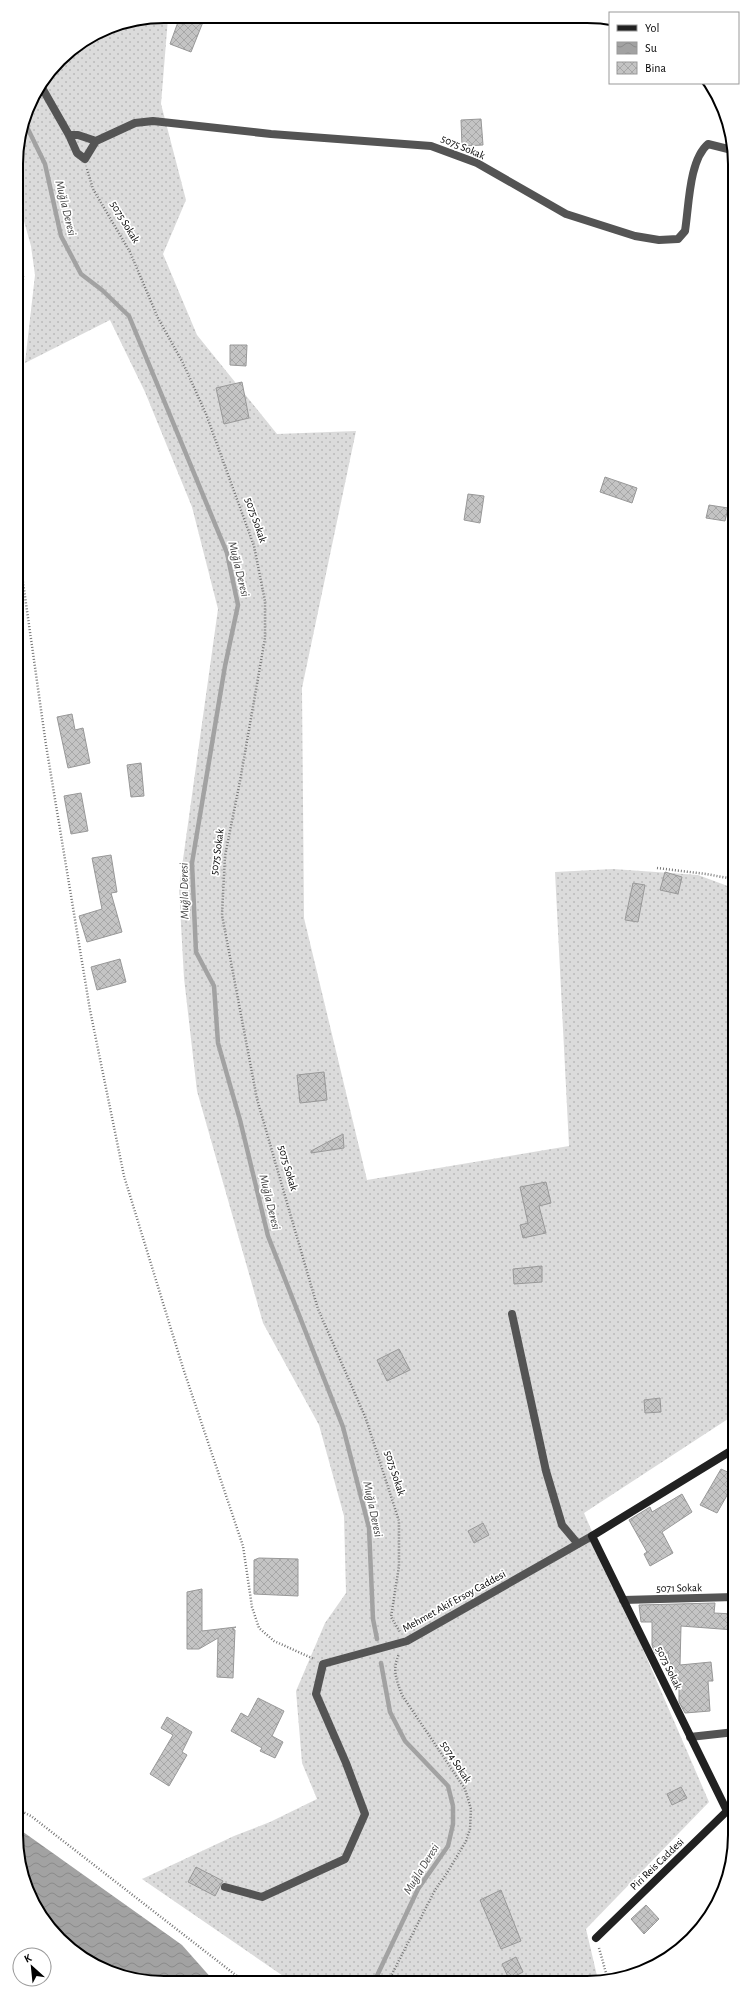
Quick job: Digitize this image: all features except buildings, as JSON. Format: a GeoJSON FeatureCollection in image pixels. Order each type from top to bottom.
{"type":"FeatureCollection","features":[{"type":"Feature","properties":{"kind":"street"},"geometry":{"type":"LineString","coordinates":[[44,91],[69,135],[77,153],[85,159],[96,141],[78,135],[69,135]]}},
{"type":"Feature","properties":{"kind":"street","name":"5075 Sokak"},"geometry":{"type":"LineString","coordinates":[[96,141],[135,124],[153,121],[271,134],[431,146],[477,163],[566,214],[635,236],[659,240],[678,239],[685,231],[696,160],[702,150],[708,144],[727,149]]}},
{"type":"Feature","properties":{"kind":"street"},"geometry":{"type":"LineString","coordinates":[[512,1314],[546,1471],[562,1525],[578,1544]]}},
{"type":"Feature","properties":{"kind":"street","name":"Mehmet Akif Ersoy Caddesi"},"geometry":{"type":"LineString","coordinates":[[323,1664],[407,1641],[592,1536],[728,1453]]}},
{"type":"Feature","properties":{"kind":"street","name":"5073 Sokak"},"geometry":{"type":"LineString","coordinates":[[592,1536],[690,1737],[728,1807]]}},
{"type":"Feature","properties":{"kind":"street","name":"5071 Sokak"},"geometry":{"type":"LineString","coordinates":[[623,1600],[728,1597]]}},
{"type":"Feature","properties":{"kind":"street"},"geometry":{"type":"LineString","coordinates":[[225,1887],[262,1897],[345,1859],[365,1814],[346,1763],[316,1694],[323,1664]]}},
{"type":"Feature","properties":{"kind":"street"},"geometry":{"type":"LineString","coordinates":[[690,1737],[728,1733]]}},
{"type":"Feature","properties":{"kind":"street","name":"Piri Reis Caddesi"},"geometry":{"type":"LineString","coordinates":[[596,1938],[728,1815]]}},
{"type":"Feature","properties":{"kind":"path","name":"5075 Sokak"},"geometry":{"type":"LineString","coordinates":[[85,159],[92,189],[130,252],[158,318],[183,363],[206,414],[254,546],[266,601],[265,638],[240,781],[225,856],[222,915],[258,1099],[318,1309],[366,1419],[399,1521],[399,1566],[391,1617],[407,1641]]}},
{"type":"Feature","properties":{"kind":"path"},"geometry":{"type":"LineString","coordinates":[[23,265],[23,292]]}},
{"type":"Feature","properties":{"kind":"path"},"geometry":{"type":"LineString","coordinates":[[23,582],[46,745],[90,1010],[124,1176],[182,1368],[243,1546],[252,1607],[259,1628],[274,1641],[323,1664]]}},
{"type":"Feature","properties":{"kind":"path"},"geometry":{"type":"LineString","coordinates":[[657,868],[728,878]]}},
{"type":"Feature","properties":{"kind":"path","name":"5074 Sokak"},"geometry":{"type":"LineString","coordinates":[[391,1976],[435,1890],[466,1841],[470,1829],[471,1809],[465,1788],[402,1695],[396,1680],[394,1668],[398,1654],[407,1641]]}},
{"type":"Feature","properties":{"kind":"path"},"geometry":{"type":"LineString","coordinates":[[23,1812],[37,1821],[237,1976]]}},
{"type":"Feature","properties":{"kind":"path"},"geometry":{"type":"LineString","coordinates":[[596,1938],[606,1975]]}},
{"type":"Feature","properties":{"kind":"shaded area"},"geometry":{"type":"Polygon","coordinates":[[[168,23],[161,104],[186,200],[163,254],[197,335],[277,434],[356,431],[302,688],[304,918],[367,1180],[569,1146],[555,872],[613,869],[698,875],[728,886],[728,1419],[584,1513],[709,1802],[586,1929],[597,1976],[283,1976],[142,1879],[234,1836],[270,1822],[317,1799],[302,1763],[296,1691],[325,1623],[346,1593],[344,1516],[319,1425],[263,1323],[197,1091],[184,978],[179,888],[218,609],[192,507],[145,392],[110,320],[25,363],[35,275],[31,246],[23,218],[23,155],[30,119],[42,93],[64,64],[93,42],[119,30],[146,24],[168,23]]]}},
{"type":"Feature","properties":{"kind":"water"},"geometry":{"type":"Polygon","coordinates":[[[23,1832],[182,1945],[209,1976],[155,1976],[136,1973],[110,1965],[93,1957],[78,1947],[64,1935],[42,1906],[30,1880],[24,1853],[23,1832]]]}},
{"type":"Feature","properties":{"kind":"waterway","name":"Muğla Deresi"},"geometry":{"type":"LineString","coordinates":[[28,129],[45,164],[61,236],[81,274],[102,290],[129,316],[227,553],[238,605],[225,666],[192,863],[196,952],[214,986],[218,1043],[240,1120],[268,1236],[343,1427],[369,1528],[373,1619],[377,1639]]}},
{"type":"Feature","properties":{"kind":"waterway","name":"Muğla Deresi"},"geometry":{"type":"LineString","coordinates":[[377,1976],[418,1889],[448,1846],[453,1824],[453,1806],[448,1786],[405,1741],[390,1712],[381,1663]]}}]}
